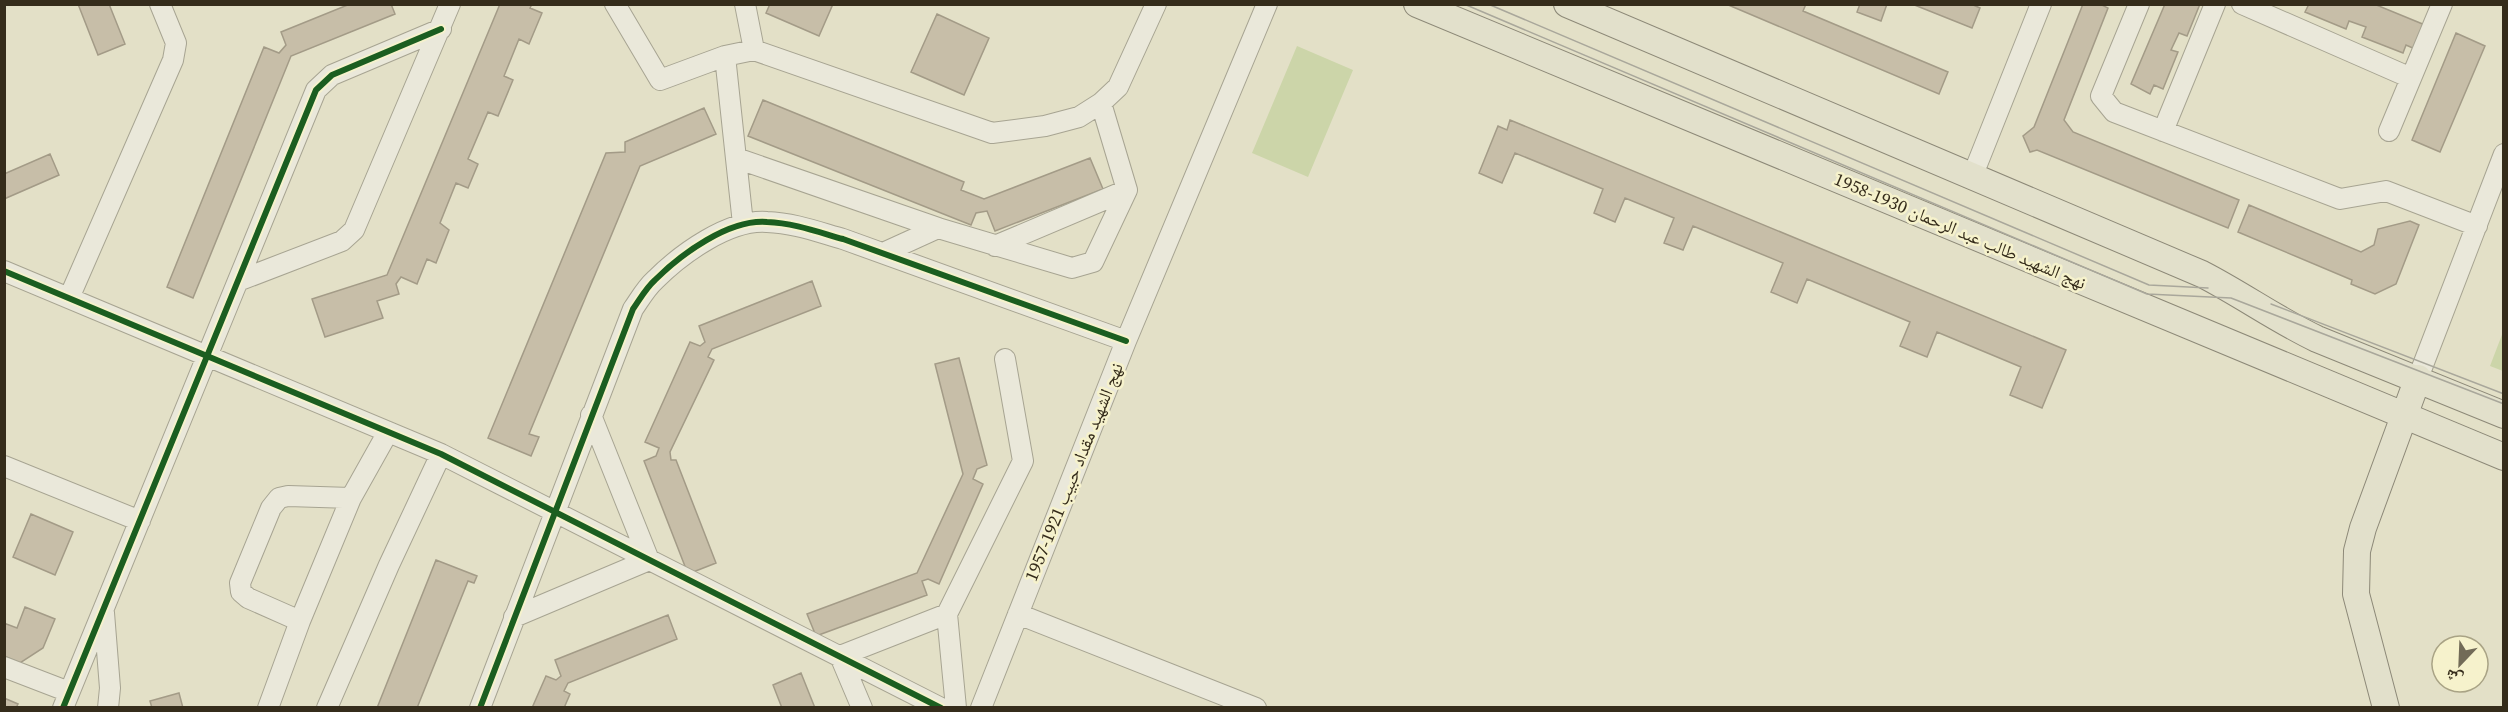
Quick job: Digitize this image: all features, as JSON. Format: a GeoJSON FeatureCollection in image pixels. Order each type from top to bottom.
{"type":"FeatureCollection","features":[{"type":"Feature","properties":{"kind":"main road","name":"نهج الشهيد طالب عبد الرحمان 1930-1958"},"geometry":{"type":"LineString","coordinates":[[1417,4],[2504,457]]}},
{"type":"Feature","properties":{"kind":"main road"},"geometry":{"type":"LineString","coordinates":[[1567,4],[2202,274],[2233,289],[2293,328],[2504,415]]}},
{"type":"Feature","properties":{"kind":"main road"},"geometry":{"type":"LineString","coordinates":[[2386,708],[2356,594],[2357,551],[2418,378]]}},
{"type":"Feature","properties":{"kind":"street"},"geometry":{"type":"LineString","coordinates":[[69,298],[173,60],[176,43],[160,4]]}},
{"type":"Feature","properties":{"kind":"street"},"geometry":{"type":"LineString","coordinates":[[238,281],[342,241],[354,230],[450,4]]}},
{"type":"Feature","properties":{"kind":"street"},"geometry":{"type":"LineString","coordinates":[[615,4],[660,80],[726,56],[754,50],[992,133],[1045,126],[1079,117],[1101,103],[1118,87],[1156,4]]}},
{"type":"Feature","properties":{"kind":"street"},"geometry":{"type":"LineString","coordinates":[[745,4],[754,50]]}},
{"type":"Feature","properties":{"kind":"street","name":"نهج الشهيد مقداد حبيب 1921-1957"},"geometry":{"type":"LineString","coordinates":[[981,708],[1126,341],[1267,4]]}},
{"type":"Feature","properties":{"kind":"street"},"geometry":{"type":"LineString","coordinates":[[1972,177],[2042,4]]}},
{"type":"Feature","properties":{"kind":"street"},"geometry":{"type":"LineString","coordinates":[[2139,4],[2101,96],[2114,112],[2340,199],[2386,191],[2477,226]]}},
{"type":"Feature","properties":{"kind":"street"},"geometry":{"type":"LineString","coordinates":[[2163,131],[2215,4]]}},
{"type":"Feature","properties":{"kind":"street"},"geometry":{"type":"LineString","coordinates":[[2242,4],[2411,78]]}},
{"type":"Feature","properties":{"kind":"street"},"geometry":{"type":"LineString","coordinates":[[2389,131],[2442,4]]}},
{"type":"Feature","properties":{"kind":"street"},"geometry":{"type":"LineString","coordinates":[[4,667],[66,700],[316,90],[332,75],[441,29]]}},
{"type":"Feature","properties":{"kind":"street"},"geometry":{"type":"LineString","coordinates":[[726,56],[743,224]]}},
{"type":"Feature","properties":{"kind":"street"},"geometry":{"type":"LineString","coordinates":[[736,158],[938,228],[1072,268],[1093,262],[1127,190],[1101,103]]}},
{"type":"Feature","properties":{"kind":"street"},"geometry":{"type":"LineString","coordinates":[[2418,378],[2504,154]]}},
{"type":"Feature","properties":{"kind":"street"},"geometry":{"type":"LineString","coordinates":[[995,246],[1127,190]]}},
{"type":"Feature","properties":{"kind":"street"},"geometry":{"type":"LineString","coordinates":[[480,708],[553,512],[633,309],[654,280],[723,231],[743,224],[765,221],[796,225],[1126,341]]}},
{"type":"Feature","properties":{"kind":"street"},"geometry":{"type":"LineString","coordinates":[[883,254],[938,228]]}},
{"type":"Feature","properties":{"kind":"street"},"geometry":{"type":"LineString","coordinates":[[4,271],[441,454],[941,708]]}},
{"type":"Feature","properties":{"kind":"street"},"geometry":{"type":"LineString","coordinates":[[956,708],[947,614],[1023,461],[1005,358]]}},
{"type":"Feature","properties":{"kind":"street"},"geometry":{"type":"LineString","coordinates":[[591,415],[649,560]]}},
{"type":"Feature","properties":{"kind":"street"},"geometry":{"type":"LineString","coordinates":[[268,708],[300,621],[351,498],[388,432]]}},
{"type":"Feature","properties":{"kind":"street"},"geometry":{"type":"LineString","coordinates":[[327,708],[389,565],[441,454]]}},
{"type":"Feature","properties":{"kind":"street"},"geometry":{"type":"LineString","coordinates":[[4,466],[140,521]]}},
{"type":"Feature","properties":{"kind":"street"},"geometry":{"type":"LineString","coordinates":[[300,621],[248,598],[241,592],[240,583],[271,508],[279,498],[288,496],[351,498]]}},
{"type":"Feature","properties":{"kind":"street"},"geometry":{"type":"LineString","coordinates":[[514,617],[649,560]]}},
{"type":"Feature","properties":{"kind":"street"},"geometry":{"type":"LineString","coordinates":[[103,608],[110,688],[108,708]]}},
{"type":"Feature","properties":{"kind":"street"},"geometry":{"type":"LineString","coordinates":[[840,656],[947,614]]}},
{"type":"Feature","properties":{"kind":"street"},"geometry":{"type":"LineString","coordinates":[[1018,614],[1256,708]]}},
{"type":"Feature","properties":{"kind":"street"},"geometry":{"type":"LineString","coordinates":[[840,656],[862,708]]}},
{"type":"Feature","properties":{"kind":"green space"},"geometry":{"type":"Polygon","coordinates":[[[1297,46],[1353,70],[1308,177],[1252,153],[1297,46]]]}},
{"type":"Feature","properties":{"kind":"green space"},"geometry":{"type":"Polygon","coordinates":[[[2503,332],[2503,371],[2490,366],[2503,332]]]}},
{"type":"Feature","properties":{"kind":"building"},"geometry":{"type":"Polygon","coordinates":[[[78,4],[109,4],[125,44],[98,55],[78,4]]]}},
{"type":"Feature","properties":{"kind":"building"},"geometry":{"type":"Polygon","coordinates":[[[350,4],[391,4],[395,14],[291,56],[193,298],[167,287],[264,47],[279,53],[286,45],[281,32],[350,4]]]}},
{"type":"Feature","properties":{"kind":"building"},"geometry":{"type":"Polygon","coordinates":[[[500,4],[532,4],[530,8],[542,13],[529,44],[519,39],[504,76],[513,80],[498,116],[488,112],[468,159],[478,164],[468,188],[456,183],[440,223],[449,230],[436,263],[427,259],[417,284],[401,277],[396,284],[399,294],[377,301],[383,318],[325,337],[312,299],[387,275],[500,4]]]}},
{"type":"Feature","properties":{"kind":"building"},"geometry":{"type":"Polygon","coordinates":[[[770,4],[833,4],[819,36],[766,13],[770,4]]]}},
{"type":"Feature","properties":{"kind":"building"},"geometry":{"type":"Polygon","coordinates":[[[1726,4],[1806,4],[1803,11],[1948,72],[1939,94],[1726,4]]]}},
{"type":"Feature","properties":{"kind":"building"},"geometry":{"type":"Polygon","coordinates":[[[1860,4],[1887,4],[1881,21],[1857,12],[1860,4]]]}},
{"type":"Feature","properties":{"kind":"building"},"geometry":{"type":"Polygon","coordinates":[[[1912,4],[1971,4],[1980,8],[1972,28],[1912,4]]]}},
{"type":"Feature","properties":{"kind":"building"},"geometry":{"type":"Polygon","coordinates":[[[2083,4],[2100,4],[2108,8],[2064,120],[2073,132],[2239,200],[2228,228],[2037,150],[2030,152],[2023,136],[2034,127],[2083,4]]]}},
{"type":"Feature","properties":{"kind":"building"},"geometry":{"type":"Polygon","coordinates":[[[2165,4],[2200,4],[2187,36],[2179,33],[2171,50],[2178,52],[2163,89],[2154,85],[2150,94],[2131,84],[2165,4]]]}},
{"type":"Feature","properties":{"kind":"building"},"geometry":{"type":"Polygon","coordinates":[[[2309,4],[2374,4],[2425,25],[2415,49],[2406,45],[2403,53],[2362,37],[2366,27],[2349,21],[2346,29],[2305,12],[2309,4]]]}},
{"type":"Feature","properties":{"kind":"building"},"geometry":{"type":"Polygon","coordinates":[[[937,14],[989,38],[964,95],[911,72],[937,14]]]}},
{"type":"Feature","properties":{"kind":"building"},"geometry":{"type":"Polygon","coordinates":[[[2456,33],[2485,46],[2440,152],[2412,140],[2456,33]]]}},
{"type":"Feature","properties":{"kind":"building"},"geometry":{"type":"Polygon","coordinates":[[[763,100],[964,182],[961,190],[984,199],[1090,158],[1103,189],[995,231],[987,211],[976,213],[971,225],[748,136],[763,100]]]}},
{"type":"Feature","properties":{"kind":"building"},"geometry":{"type":"Polygon","coordinates":[[[704,108],[716,134],[640,166],[529,434],[539,437],[531,456],[488,438],[606,153],[625,152],[625,142],[704,108]]]}},
{"type":"Feature","properties":{"kind":"building"},"geometry":{"type":"Polygon","coordinates":[[[1510,120],[2066,350],[2042,408],[2010,395],[2021,367],[1937,332],[1927,357],[1900,346],[1910,322],[1807,279],[1797,303],[1771,292],[1783,263],[1693,226],[1683,250],[1664,243],[1674,218],[1625,198],[1615,222],[1594,213],[1603,189],[1515,153],[1502,183],[1479,173],[1498,126],[1507,130],[1510,120]]]}},
{"type":"Feature","properties":{"kind":"building"},"geometry":{"type":"Polygon","coordinates":[[[50,154],[59,175],[4,199],[4,174],[50,154]]]}},
{"type":"Feature","properties":{"kind":"building"},"geometry":{"type":"Polygon","coordinates":[[[2249,205],[2361,252],[2374,245],[2378,229],[2410,221],[2419,225],[2396,284],[2375,294],[2351,284],[2352,280],[2238,232],[2249,205]]]}},
{"type":"Feature","properties":{"kind":"building"},"geometry":{"type":"Polygon","coordinates":[[[812,281],[821,306],[712,349],[708,357],[714,360],[670,452],[671,460],[676,460],[716,563],[688,574],[644,461],[656,456],[659,448],[645,442],[690,342],[700,346],[705,342],[699,326],[812,281]]]}},
{"type":"Feature","properties":{"kind":"building"},"geometry":{"type":"Polygon","coordinates":[[[959,358],[987,465],[977,469],[973,479],[983,484],[939,584],[928,579],[922,581],[927,595],[816,636],[807,614],[917,573],[963,474],[935,364],[959,358]]]}},
{"type":"Feature","properties":{"kind":"building"},"geometry":{"type":"Polygon","coordinates":[[[31,514],[73,532],[55,575],[13,557],[31,514]]]}},
{"type":"Feature","properties":{"kind":"building"},"geometry":{"type":"Polygon","coordinates":[[[436,560],[477,576],[474,583],[468,581],[417,708],[377,708],[436,560]]]}},
{"type":"Feature","properties":{"kind":"building"},"geometry":{"type":"Polygon","coordinates":[[[25,607],[55,619],[43,648],[20,663],[4,656],[4,623],[17,628],[25,607]]]}},
{"type":"Feature","properties":{"kind":"building"},"geometry":{"type":"Polygon","coordinates":[[[668,615],[677,639],[568,683],[564,691],[570,694],[564,708],[532,708],[546,676],[556,680],[561,676],[555,660],[668,615]]]}},
{"type":"Feature","properties":{"kind":"building"},"geometry":{"type":"Polygon","coordinates":[[[801,673],[815,708],[782,708],[773,685],[801,673]]]}},
{"type":"Feature","properties":{"kind":"building"},"geometry":{"type":"Polygon","coordinates":[[[179,693],[183,708],[152,708],[150,701],[179,693]]]}},
{"type":"Feature","properties":{"kind":"building"},"geometry":{"type":"Polygon","coordinates":[[[4,698],[18,704],[16,708],[4,708],[4,698]]]}},
{"type":"Feature","properties":{"kind":"tram line"},"geometry":{"type":"LineString","coordinates":[[1464,4],[2147,294],[2231,298],[2504,404]]}},
{"type":"Feature","properties":{"kind":"tram line"},"geometry":{"type":"LineString","coordinates":[[1488,4],[2149,285],[2208,288]]}},
{"type":"Feature","properties":{"kind":"tram line"},"geometry":{"type":"LineString","coordinates":[[2271,304],[2504,394]]}},
{"type":"Feature","properties":{"kind":"cycle path"},"geometry":{"type":"LineString","coordinates":[[63,708],[316,90],[332,75],[441,29]]}},
{"type":"Feature","properties":{"kind":"cycle path"},"geometry":{"type":"LineString","coordinates":[[480,708],[633,309],[649,286],[666,270],[707,240],[737,226],[752,223],[767,222],[796,226],[843,239],[1126,341]]}},
{"type":"Feature","properties":{"kind":"cycle path"},"geometry":{"type":"LineString","coordinates":[[4,271],[441,454],[941,708]]}}]}
